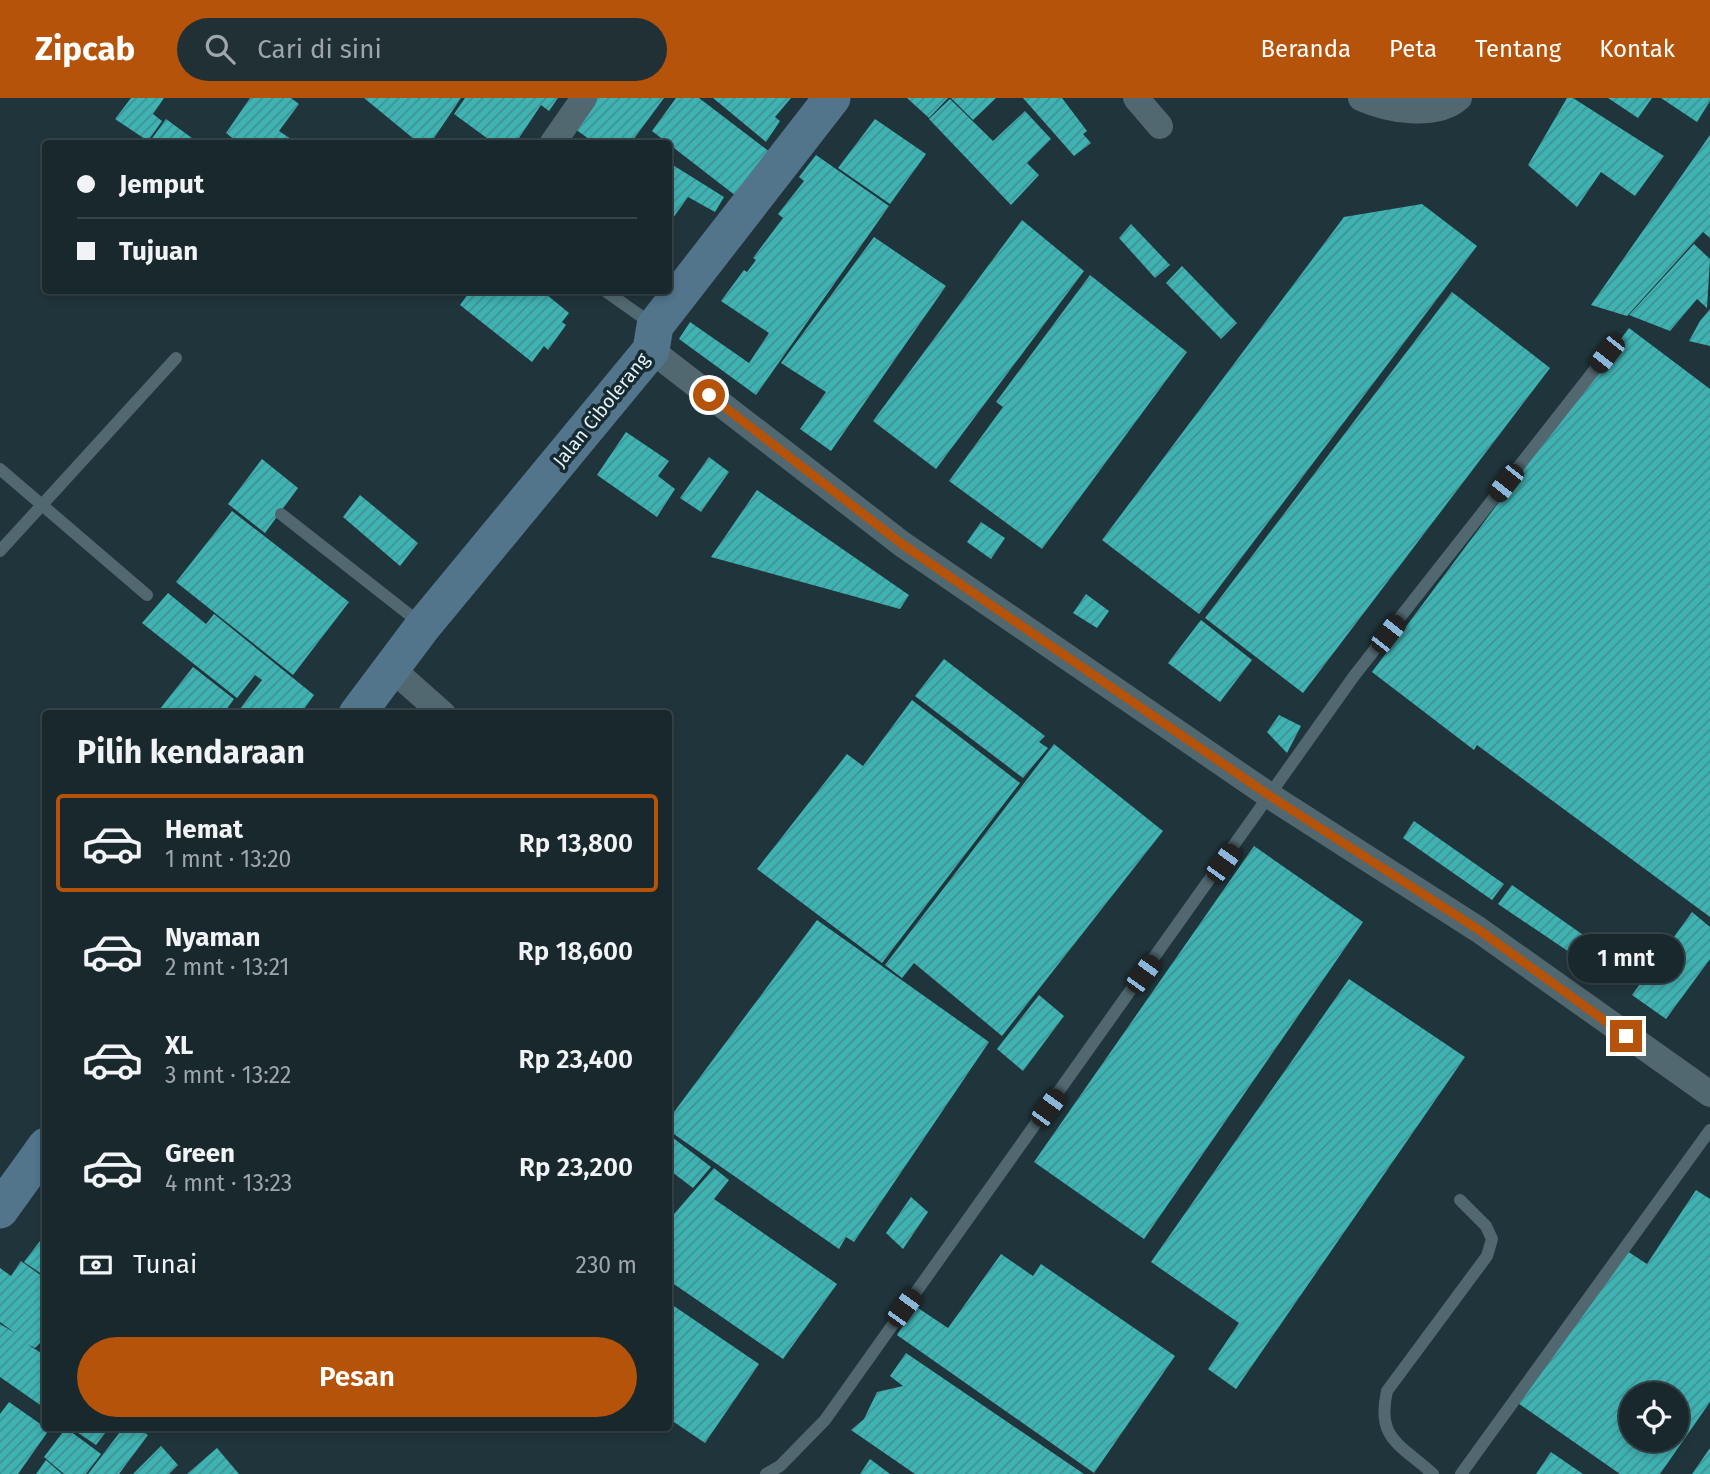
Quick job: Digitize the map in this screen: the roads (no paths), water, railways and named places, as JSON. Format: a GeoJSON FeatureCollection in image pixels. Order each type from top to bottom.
{"type":"FeatureCollection","features":[{"type":"Feature","properties":{"kind":"street"},"geometry":{"type":"LineString","coordinates":[[555,140],[584,98]]}},
{"type":"Feature","properties":{"kind":"street","name":"Jalan Cibolerang"},"geometry":{"type":"LineString","coordinates":[[360,710],[423,626],[653,338],[832,98]]}},
{"type":"Feature","properties":{"kind":"street"},"geometry":{"type":"LineString","coordinates":[[1136,98],[1160,126]]}},
{"type":"Feature","properties":{"kind":"street"},"geometry":{"type":"LineString","coordinates":[[1361,98],[1378,106],[1418,110],[1452,104],[1459,98]]}},
{"type":"Feature","properties":{"kind":"street"},"geometry":{"type":"LineString","coordinates":[[653,338],[902,544],[1270,796],[1479,930],[1710,1094]]}},
{"type":"Feature","properties":{"kind":"street"},"geometry":{"type":"LineString","coordinates":[[391,668],[438,710]]}},
{"type":"Feature","properties":{"kind":"street"},"geometry":{"type":"LineString","coordinates":[[0,1210],[42,1152]]}},
{"type":"Feature","properties":{"kind":"lane"},"geometry":{"type":"LineString","coordinates":[[608,294],[653,338]]}},
{"type":"Feature","properties":{"kind":"lane"},"geometry":{"type":"LineString","coordinates":[[766,1474],[780,1466],[825,1420],[1354,676],[1607,354]]}},
{"type":"Feature","properties":{"kind":"lane"},"geometry":{"type":"LineString","coordinates":[[0,551],[44,507],[176,358]]}},
{"type":"Feature","properties":{"kind":"lane"},"geometry":{"type":"LineString","coordinates":[[0,469],[147,595]]}},
{"type":"Feature","properties":{"kind":"lane"},"geometry":{"type":"LineString","coordinates":[[281,514],[423,626]]}},
{"type":"Feature","properties":{"kind":"lane"},"geometry":{"type":"LineString","coordinates":[[1461,1474],[1710,1130]]}},
{"type":"Feature","properties":{"kind":"lane"},"geometry":{"type":"LineString","coordinates":[[1433,1474],[1386,1431],[1382,1415],[1387,1391],[1487,1256],[1492,1238],[1486,1226],[1460,1200]]}}]}
